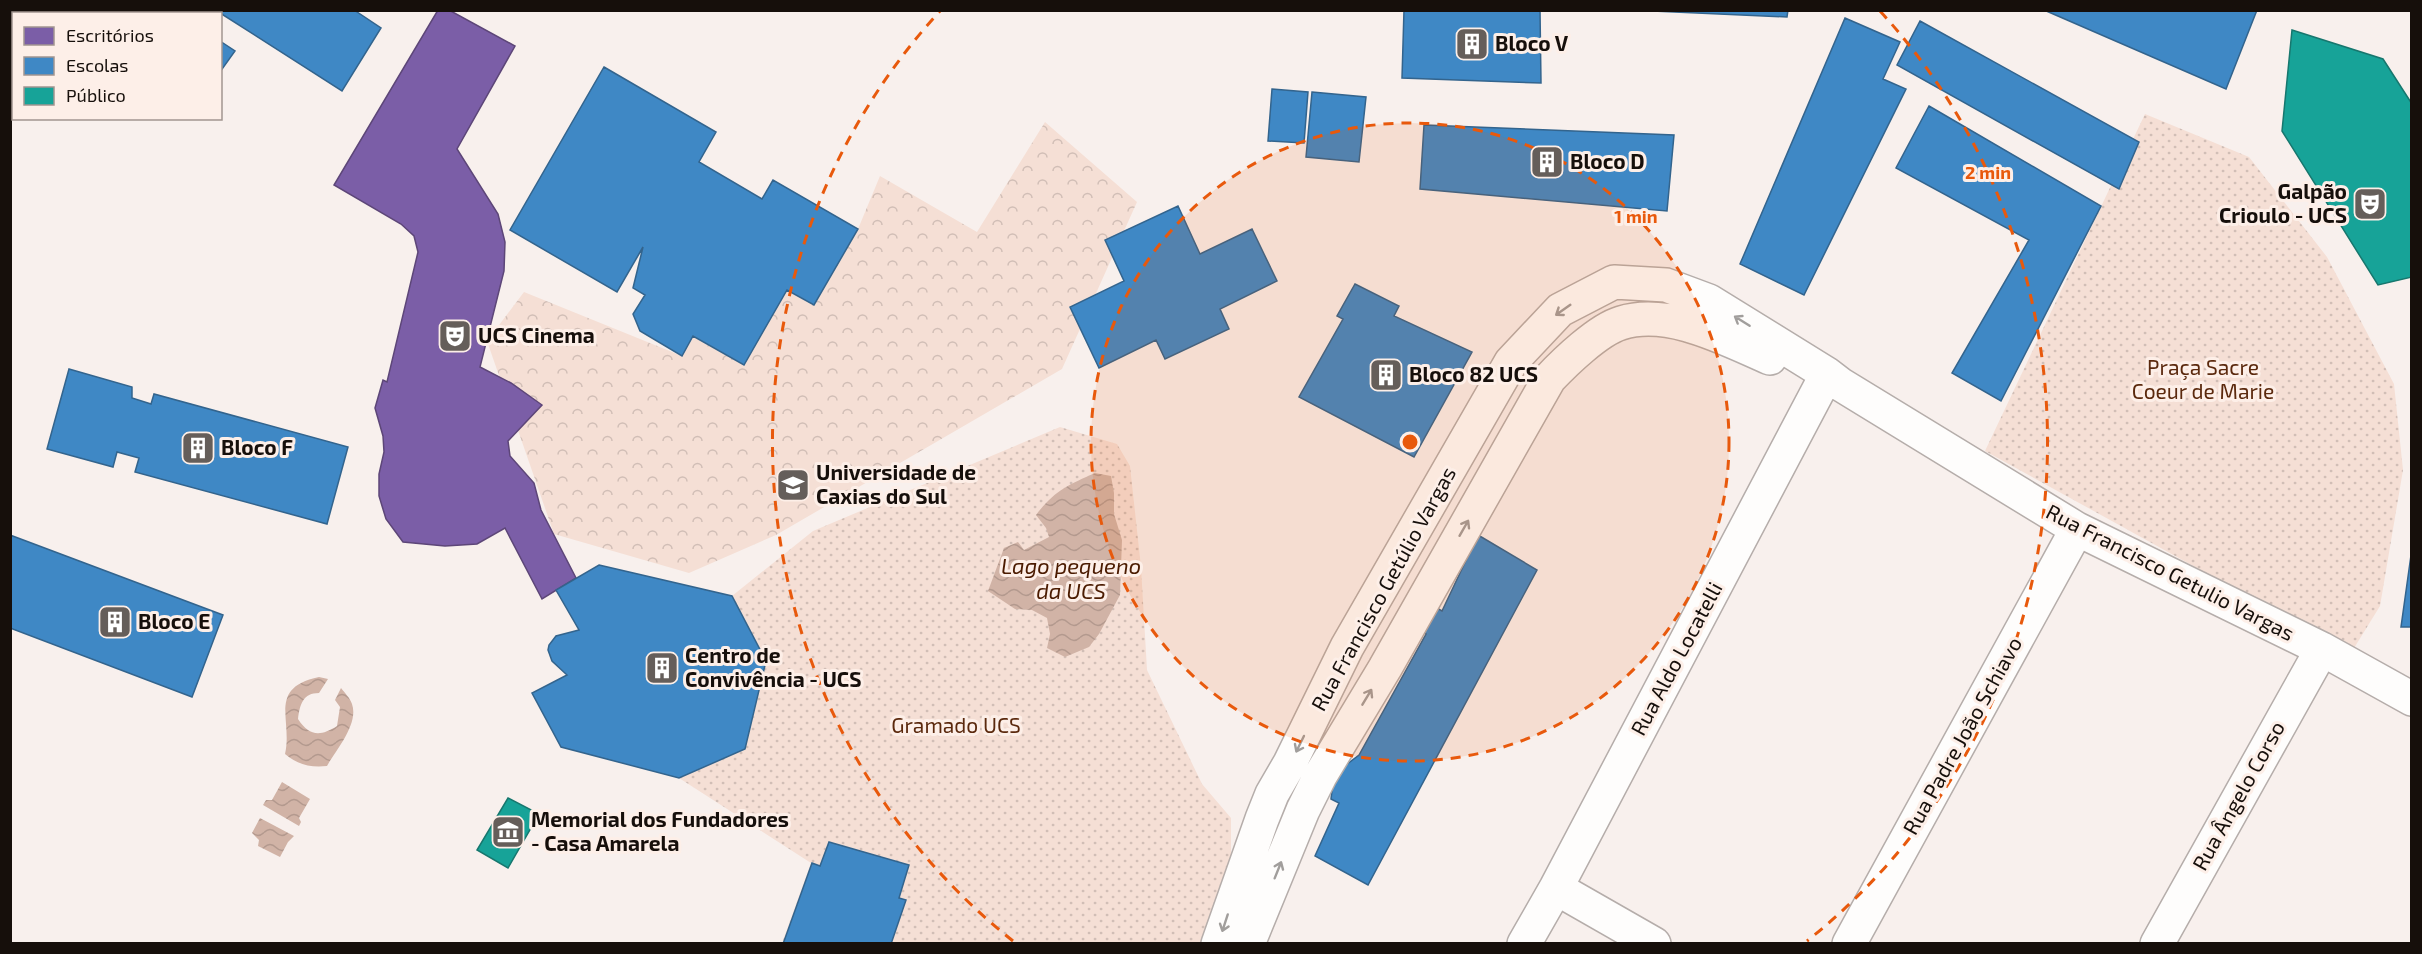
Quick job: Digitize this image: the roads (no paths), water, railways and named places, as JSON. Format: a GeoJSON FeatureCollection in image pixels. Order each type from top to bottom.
{"type":"FeatureCollection","features":[{"type":"Feature","properties":{"kind":"street","name":"Rua Francisco Getulio Vargas"},"geometry":{"type":"LineString","coordinates":[[1614,282],[1666,285],[1709,301],[1830,380],[2077,529],[2322,649],[2412,699]]}},
{"type":"Feature","properties":{"kind":"street","name":"Rua Francisco Getúlio Vargas"},"geometry":{"type":"LineString","coordinates":[[1218,944],[1272,794],[1290,763],[1347,647],[1511,362],[1560,310],[1614,282]]}},
{"type":"Feature","properties":{"kind":"street","name":"Rua Francisco Getulio Vargas"},"geometry":{"type":"LineString","coordinates":[[1619,323],[1651,318],[1708,331],[1830,380]]}},
{"type":"Feature","properties":{"kind":"street","name":"Rua Francisco Getúlio Vargas"},"geometry":{"type":"LineString","coordinates":[[1248,944],[1303,810],[1320,776],[1385,668],[1549,379],[1576,351],[1619,323]]}},
{"type":"Feature","properties":{"kind":"street","name":"Rua Aldo Locatelli"},"geometry":{"type":"LineString","coordinates":[[1524,944],[1830,380]]}},
{"type":"Feature","properties":{"kind":"street","name":"Rua Padre João Schiavo"},"geometry":{"type":"LineString","coordinates":[[1849,944],[2077,529]]}},
{"type":"Feature","properties":{"kind":"street","name":"Rua Ângelo Corso"},"geometry":{"type":"LineString","coordinates":[[2157,944],[2322,649]]}},
{"type":"Feature","properties":{"kind":"street"},"geometry":{"type":"LineString","coordinates":[[1556,888],[1654,944]]}},
{"type":"Feature","properties":{"kind":"water","name":"Lago pequeno da UCS"},"geometry":{"type":"Polygon","coordinates":[[[1095,473],[1111,476],[1114,514],[1122,540],[1120,595],[1099,634],[1089,647],[1065,657],[1047,648],[1050,634],[1047,618],[1032,610],[1015,609],[988,591],[1004,548],[1018,542],[1024,550],[1049,537],[1046,528],[1036,515],[1049,500],[1062,490],[1095,473]]]}},
{"type":"Feature","properties":{"kind":"water"},"geometry":{"type":"Polygon","coordinates":[[[319,677],[328,679],[319,693],[309,695],[303,700],[298,719],[302,725],[315,733],[325,732],[337,726],[340,707],[335,700],[341,688],[351,702],[353,712],[350,728],[327,766],[304,764],[285,754],[288,697],[293,689],[303,682],[319,677]]]}},
{"type":"Feature","properties":{"kind":"water"},"geometry":{"type":"Polygon","coordinates":[[[282,782],[310,799],[299,818],[301,822],[299,826],[263,805],[266,800],[272,800],[282,782]]]}},
{"type":"Feature","properties":{"kind":"water"},"geometry":{"type":"Polygon","coordinates":[[[260,818],[294,836],[280,857],[258,846],[259,840],[252,833],[260,818]]]}},
{"type":"Feature","properties":{"kind":"place","name":"Bloco V"},"geometry":{"type":"Point","coordinates":[1472,44]}},
{"type":"Feature","properties":{"kind":"place","name":"Bloco D"},"geometry":{"type":"Point","coordinates":[1547,162]}},
{"type":"Feature","properties":{"kind":"place","name":"Galpão Crioulo - UCS"},"geometry":{"type":"Point","coordinates":[2370,204]}},
{"type":"Feature","properties":{"kind":"place","name":"UCS Cinema"},"geometry":{"type":"Point","coordinates":[455,336]}},
{"type":"Feature","properties":{"kind":"place","name":"Bloco 82 UCS"},"geometry":{"type":"Point","coordinates":[1386,375]}},
{"type":"Feature","properties":{"kind":"place","name":"Bloco F"},"geometry":{"type":"Point","coordinates":[198,448]}},
{"type":"Feature","properties":{"kind":"place","name":"Universidade de Caxias do Sul"},"geometry":{"type":"Point","coordinates":[793,485]}},
{"type":"Feature","properties":{"kind":"place","name":"Bloco E"},"geometry":{"type":"Point","coordinates":[115,622]}},
{"type":"Feature","properties":{"kind":"place","name":"Centro de Convivência - UCS"},"geometry":{"type":"Point","coordinates":[662,668]}},
{"type":"Feature","properties":{"kind":"place","name":"Memorial dos Fundadores - Casa Amarela"},"geometry":{"type":"Point","coordinates":[508,832]}},
{"type":"Feature","properties":{"kind":"park label","name":"Praça Sacre Coeur de Marie"},"geometry":{"type":"Point","coordinates":[2203,380]}},
{"type":"Feature","properties":{"kind":"park label","name":"Gramado UCS"},"geometry":{"type":"Point","coordinates":[956,726]}}]}
